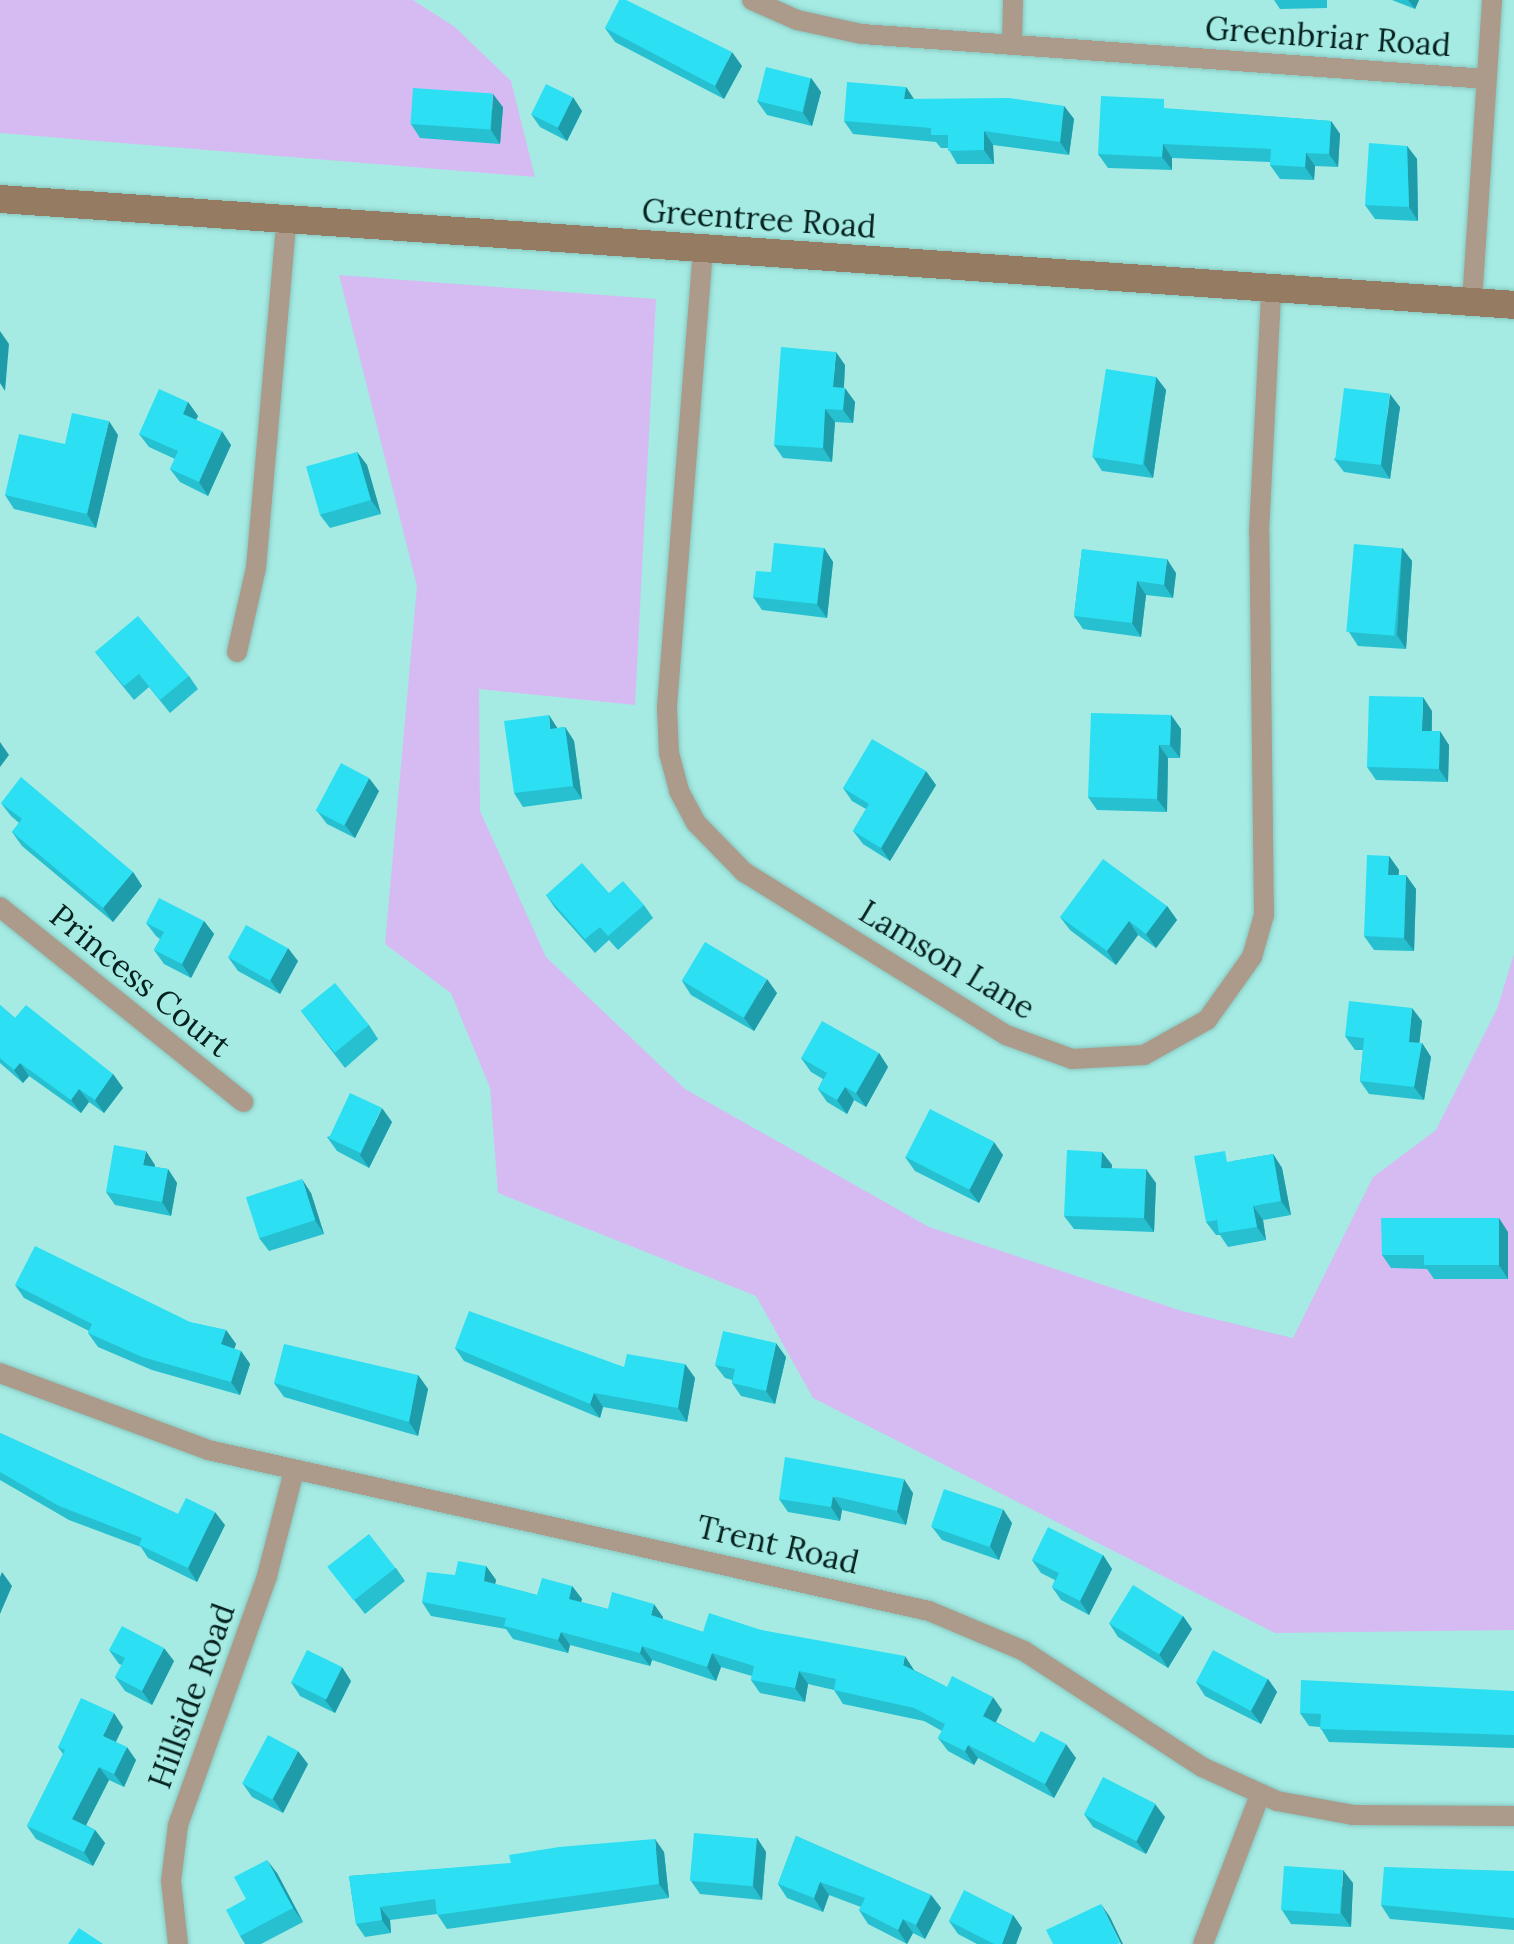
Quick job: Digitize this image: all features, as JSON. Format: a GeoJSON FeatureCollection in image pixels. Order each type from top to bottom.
{"type":"FeatureCollection","features":[{"type":"Feature","properties":{"kind":"street","name":"Greenbriar Road"},"geometry":{"type":"LineString","coordinates":[[752,0],[829,30],[1486,79]]}},
{"type":"Feature","properties":{"kind":"street"},"geometry":{"type":"LineString","coordinates":[[1012,44],[1014,0]]}},
{"type":"Feature","properties":{"kind":"street"},"geometry":{"type":"LineString","coordinates":[[1472,302],[1492,0]]}},
{"type":"Feature","properties":{"kind":"street","name":"Greentree Road"},"geometry":{"type":"LineString","coordinates":[[0,199],[286,223],[703,249],[1271,292],[1514,305]]}},
{"type":"Feature","properties":{"kind":"street"},"geometry":{"type":"LineString","coordinates":[[237,652],[256,568],[286,223]]}},
{"type":"Feature","properties":{"kind":"street","name":"Lamson Lane"},"geometry":{"type":"LineString","coordinates":[[703,249],[667,708],[668,753],[679,791],[696,824],[744,872],[1006,1036],[1072,1059],[1144,1055],[1207,1020],[1252,957],[1264,915],[1259,532],[1271,292]]}},
{"type":"Feature","properties":{"kind":"street","name":"Princess Court"},"geometry":{"type":"LineString","coordinates":[[0,907],[243,1102]]}},
{"type":"Feature","properties":{"kind":"street","name":"Trent Road"},"geometry":{"type":"LineString","coordinates":[[0,1373],[146,1431],[294,1471],[945,1616],[1024,1650],[1202,1767],[1260,1795],[1353,1815],[1514,1816]]}},
{"type":"Feature","properties":{"kind":"street","name":"Hillside Road"},"geometry":{"type":"LineString","coordinates":[[178,1944],[171,1881],[178,1825],[263,1589],[294,1471]]}},
{"type":"Feature","properties":{"kind":"street"},"geometry":{"type":"LineString","coordinates":[[1203,1944],[1260,1795]]}},
{"type":"Feature","properties":{"kind":"shaded area"},"geometry":{"type":"Polygon","coordinates":[[[0,0],[413,0],[455,27],[511,81],[535,177],[0,133],[0,0]]]}},
{"type":"Feature","properties":{"kind":"shaded area"},"geometry":{"type":"Polygon","coordinates":[[[339,275],[656,299],[635,705],[479,689],[480,811],[546,957],[685,1089],[929,1227],[1182,1311],[1293,1338],[1373,1177],[1436,1130],[1497,1009],[1514,954],[1514,1630],[1275,1633],[813,1398],[756,1296],[498,1193],[490,1088],[451,993],[385,944],[417,586],[339,275]]]}},
{"type":"Feature","properties":{"kind":"building"},"geometry":{"type":"Polygon","coordinates":[[[619,0],[732,52],[715,86],[605,28],[619,0]]]}},
{"type":"Feature","properties":{"kind":"building"},"geometry":{"type":"Polygon","coordinates":[[[766,67],[811,78],[802,112],[758,101],[766,67]]]}},
{"type":"Feature","properties":{"kind":"building"},"geometry":{"type":"Polygon","coordinates":[[[847,82],[906,87],[904,99],[1009,98],[1064,106],[1060,142],[984,131],[984,150],[948,151],[948,135],[931,135],[931,128],[844,121],[847,82]]]}},
{"type":"Feature","properties":{"kind":"building"},"geometry":{"type":"Polygon","coordinates":[[[546,84],[573,97],[558,128],[531,115],[546,84]]]}},
{"type":"Feature","properties":{"kind":"building"},"geometry":{"type":"Polygon","coordinates":[[[413,88],[493,94],[490,129],[410,124],[413,88]]]}},
{"type":"Feature","properties":{"kind":"building"},"geometry":{"type":"Polygon","coordinates":[[[1101,96],[1164,99],[1164,108],[1331,121],[1329,154],[1306,153],[1305,167],[1270,165],[1271,149],[1163,144],[1162,157],[1098,154],[1101,96]]]}},
{"type":"Feature","properties":{"kind":"building"},"geometry":{"type":"Polygon","coordinates":[[[1369,143],[1407,146],[1409,207],[1365,205],[1369,143]]]}},
{"type":"Feature","properties":{"kind":"building"},"geometry":{"type":"Polygon","coordinates":[[[781,347],[836,352],[833,387],[845,388],[843,410],[825,409],[823,448],[774,445],[781,347]]]}},
{"type":"Feature","properties":{"kind":"building"},"geometry":{"type":"Polygon","coordinates":[[[1106,369],[1156,377],[1142,465],[1092,457],[1106,369]]]}},
{"type":"Feature","properties":{"kind":"building"},"geometry":{"type":"Polygon","coordinates":[[[1344,388],[1390,394],[1381,465],[1335,459],[1344,388]]]}},
{"type":"Feature","properties":{"kind":"building"},"geometry":{"type":"Polygon","coordinates":[[[159,389],[188,402],[183,414],[222,431],[199,482],[170,469],[178,451],[139,434],[159,389]]]}},
{"type":"Feature","properties":{"kind":"building"},"geometry":{"type":"Polygon","coordinates":[[[72,413],[109,421],[87,514],[5,495],[19,434],[65,444],[72,413]]]}},
{"type":"Feature","properties":{"kind":"building"},"geometry":{"type":"Polygon","coordinates":[[[357,452],[371,500],[320,515],[306,467],[357,452]]]}},
{"type":"Feature","properties":{"kind":"building"},"geometry":{"type":"Polygon","coordinates":[[[774,543],[824,548],[817,604],[753,597],[756,571],[771,572],[774,543]]]}},
{"type":"Feature","properties":{"kind":"building"},"geometry":{"type":"Polygon","coordinates":[[[1354,544],[1402,548],[1394,636],[1346,632],[1354,544]]]}},
{"type":"Feature","properties":{"kind":"building"},"geometry":{"type":"Polygon","coordinates":[[[1082,549],[1167,559],[1164,585],[1137,581],[1132,623],[1074,616],[1082,549]]]}},
{"type":"Feature","properties":{"kind":"building"},"geometry":{"type":"Polygon","coordinates":[[[138,616],[189,676],[160,700],[139,674],[124,686],[95,652],[138,616]]]}},
{"type":"Feature","properties":{"kind":"building"},"geometry":{"type":"Polygon","coordinates":[[[1369,696],[1423,697],[1422,731],[1440,731],[1439,769],[1367,767],[1369,696]]]}},
{"type":"Feature","properties":{"kind":"building"},"geometry":{"type":"Polygon","coordinates":[[[1091,713],[1171,715],[1170,745],[1159,745],[1157,799],[1088,797],[1091,713]]]}},
{"type":"Feature","properties":{"kind":"building"},"geometry":{"type":"Polygon","coordinates":[[[549,715],[550,729],[565,727],[573,786],[514,793],[504,721],[549,715]]]}},
{"type":"Feature","properties":{"kind":"building"},"geometry":{"type":"Polygon","coordinates":[[[872,739],[926,771],[881,848],[853,831],[869,804],[843,788],[872,739]]]}},
{"type":"Feature","properties":{"kind":"building"},"geometry":{"type":"Polygon","coordinates":[[[341,763],[369,778],[344,826],[316,811],[341,763]]]}},
{"type":"Feature","properties":{"kind":"building"},"geometry":{"type":"Polygon","coordinates":[[[21,777],[133,872],[103,908],[12,832],[22,819],[1,803],[21,777]]]}},
{"type":"Feature","properties":{"kind":"building"},"geometry":{"type":"Polygon","coordinates":[[[1367,855],[1389,856],[1388,875],[1406,875],[1404,938],[1364,936],[1367,855]]]}},
{"type":"Feature","properties":{"kind":"building"},"geometry":{"type":"Polygon","coordinates":[[[1103,859],[1167,906],[1146,934],[1129,921],[1107,951],[1060,917],[1103,859]]]}},
{"type":"Feature","properties":{"kind":"building"},"geometry":{"type":"Polygon","coordinates":[[[582,863],[609,893],[623,881],[644,905],[608,936],[600,927],[585,939],[546,895],[582,863]]]}},
{"type":"Feature","properties":{"kind":"building"},"geometry":{"type":"Polygon","coordinates":[[[159,898],[204,921],[182,964],[154,950],[164,932],[146,923],[159,898]]]}},
{"type":"Feature","properties":{"kind":"building"},"geometry":{"type":"Polygon","coordinates":[[[246,925],[288,948],[270,981],[228,957],[246,925]]]}},
{"type":"Feature","properties":{"kind":"building"},"geometry":{"type":"Polygon","coordinates":[[[705,942],[767,979],[744,1018],[682,981],[705,942]]]}},
{"type":"Feature","properties":{"kind":"building"},"geometry":{"type":"Polygon","coordinates":[[[335,983],[369,1025],[335,1053],[301,1011],[335,983]]]}},
{"type":"Feature","properties":{"kind":"building"},"geometry":{"type":"Polygon","coordinates":[[[1349,1001],[1412,1008],[1409,1042],[1422,1043],[1414,1087],[1360,1081],[1364,1038],[1345,1036],[1349,1001]]]}},
{"type":"Feature","properties":{"kind":"building"},"geometry":{"type":"Polygon","coordinates":[[[0,1005],[15,1018],[26,1005],[113,1074],[95,1100],[79,1089],[71,1100],[20,1063],[14,1070],[0,1058],[0,1005]]]}},
{"type":"Feature","properties":{"kind":"building"},"geometry":{"type":"Polygon","coordinates":[[[822,1021],[879,1053],[856,1093],[845,1087],[837,1100],[818,1089],[827,1073],[801,1058],[822,1021]]]}},
{"type":"Feature","properties":{"kind":"building"},"geometry":{"type":"Polygon","coordinates":[[[350,1093],[382,1108],[361,1153],[329,1138],[350,1093]]]}},
{"type":"Feature","properties":{"kind":"building"},"geometry":{"type":"Polygon","coordinates":[[[930,1109],[994,1142],[970,1190],[905,1157],[930,1109]]]}},
{"type":"Feature","properties":{"kind":"building"},"geometry":{"type":"Polygon","coordinates":[[[114,1145],[146,1151],[143,1165],[168,1169],[162,1202],[106,1192],[114,1145]]]}},
{"type":"Feature","properties":{"kind":"building"},"geometry":{"type":"Polygon","coordinates":[[[1067,1150],[1102,1152],[1101,1168],[1146,1169],[1144,1218],[1064,1216],[1067,1150]]]}},
{"type":"Feature","properties":{"kind":"building"},"geometry":{"type":"Polygon","coordinates":[[[1225,1151],[1227,1162],[1273,1154],[1281,1201],[1253,1206],[1257,1227],[1219,1233],[1217,1220],[1206,1222],[1194,1156],[1225,1151]]]}},
{"type":"Feature","properties":{"kind":"building"},"geometry":{"type":"Polygon","coordinates":[[[302,1179],[315,1220],[259,1238],[246,1197],[302,1179]]]}},
{"type":"Feature","properties":{"kind":"building"},"geometry":{"type":"Polygon","coordinates":[[[1381,1218],[1499,1218],[1499,1265],[1424,1265],[1424,1255],[1382,1255],[1381,1218]]]}},
{"type":"Feature","properties":{"kind":"building"},"geometry":{"type":"Polygon","coordinates":[[[35,1246],[190,1322],[226,1330],[221,1344],[241,1351],[231,1382],[142,1357],[88,1333],[92,1324],[15,1285],[35,1246]]]}},
{"type":"Feature","properties":{"kind":"building"},"geometry":{"type":"Polygon","coordinates":[[[469,1311],[624,1367],[627,1354],[685,1364],[678,1408],[594,1393],[590,1404],[455,1348],[469,1311]]]}},
{"type":"Feature","properties":{"kind":"building"},"geometry":{"type":"Polygon","coordinates":[[[723,1331],[776,1343],[766,1391],[732,1383],[735,1369],[715,1365],[723,1331]]]}},
{"type":"Feature","properties":{"kind":"building"},"geometry":{"type":"Polygon","coordinates":[[[284,1344],[418,1375],[409,1422],[274,1383],[284,1344]]]}},
{"type":"Feature","properties":{"kind":"building"},"geometry":{"type":"Polygon","coordinates":[[[0,1433],[178,1514],[186,1498],[215,1512],[188,1568],[139,1545],[142,1538],[59,1506],[0,1472],[0,1433]]]}},
{"type":"Feature","properties":{"kind":"building"},"geometry":{"type":"Polygon","coordinates":[[[785,1457],[904,1479],[897,1511],[833,1496],[831,1507],[779,1499],[785,1457]]]}},
{"type":"Feature","properties":{"kind":"building"},"geometry":{"type":"Polygon","coordinates":[[[944,1489],[1003,1509],[990,1547],[931,1527],[944,1489]]]}},
{"type":"Feature","properties":{"kind":"building"},"geometry":{"type":"Polygon","coordinates":[[[1048,1527],[1103,1555],[1080,1601],[1052,1587],[1059,1573],[1032,1560],[1048,1527]]]}},
{"type":"Feature","properties":{"kind":"building"},"geometry":{"type":"Polygon","coordinates":[[[369,1534],[395,1568],[354,1601],[327,1567],[369,1534]]]}},
{"type":"Feature","properties":{"kind":"building"},"geometry":{"type":"Polygon","coordinates":[[[458,1561],[486,1566],[484,1581],[537,1595],[542,1578],[572,1586],[569,1599],[608,1609],[612,1592],[654,1604],[651,1615],[703,1632],[709,1613],[761,1630],[905,1656],[903,1665],[947,1687],[952,1676],[993,1697],[983,1716],[1034,1743],[1041,1731],[1066,1744],[1045,1784],[968,1745],[965,1751],[938,1738],[945,1724],[914,1708],[834,1690],[836,1679],[799,1671],[795,1688],[751,1680],[754,1666],[712,1653],[707,1667],[642,1646],[640,1653],[561,1632],[558,1640],[504,1626],[506,1618],[422,1602],[427,1572],[455,1575],[458,1561]]]}},
{"type":"Feature","properties":{"kind":"building"},"geometry":{"type":"Polygon","coordinates":[[[1133,1585],[1183,1616],[1159,1654],[1109,1623],[1133,1585]]]}},
{"type":"Feature","properties":{"kind":"building"},"geometry":{"type":"Polygon","coordinates":[[[122,1626],[164,1648],[142,1691],[115,1677],[125,1658],[109,1650],[122,1626]]]}},
{"type":"Feature","properties":{"kind":"building"},"geometry":{"type":"Polygon","coordinates":[[[307,1650],[342,1667],[326,1699],[291,1682],[307,1650]]]}},
{"type":"Feature","properties":{"kind":"building"},"geometry":{"type":"Polygon","coordinates":[[[1213,1650],[1268,1679],[1251,1711],[1196,1682],[1213,1650]]]}},
{"type":"Feature","properties":{"kind":"building"},"geometry":{"type":"Polygon","coordinates":[[[1301,1680],[1514,1691],[1514,1735],[1320,1729],[1321,1714],[1300,1713],[1301,1680]]]}},
{"type":"Feature","properties":{"kind":"building"},"geometry":{"type":"Polygon","coordinates":[[[81,1698],[114,1713],[103,1736],[127,1747],[114,1774],[99,1767],[72,1819],[95,1830],[84,1852],[27,1826],[65,1750],[58,1747],[81,1698]]]}},
{"type":"Feature","properties":{"kind":"building"},"geometry":{"type":"Polygon","coordinates":[[[268,1735],[298,1751],[272,1800],[242,1784],[268,1735]]]}},
{"type":"Feature","properties":{"kind":"building"},"geometry":{"type":"Polygon","coordinates":[[[1103,1777],[1156,1804],[1137,1841],[1084,1814],[1103,1777]]]}},
{"type":"Feature","properties":{"kind":"building"},"geometry":{"type":"Polygon","coordinates":[[[694,1833],[757,1838],[753,1886],[690,1881],[694,1833]]]}},
{"type":"Feature","properties":{"kind":"building"},"geometry":{"type":"Polygon","coordinates":[[[796,1836],[931,1895],[916,1925],[903,1919],[898,1930],[859,1910],[865,1898],[820,1882],[814,1898],[778,1884],[796,1836]]]}},
{"type":"Feature","properties":{"kind":"building"},"geometry":{"type":"Polygon","coordinates":[[[655,1839],[659,1884],[437,1915],[435,1899],[380,1907],[382,1920],[356,1924],[349,1876],[511,1863],[509,1855],[655,1839]]]}},
{"type":"Feature","properties":{"kind":"building"},"geometry":{"type":"Polygon","coordinates":[[[267,1860],[293,1908],[240,1936],[226,1910],[246,1899],[234,1877],[267,1860]]]}},
{"type":"Feature","properties":{"kind":"building"},"geometry":{"type":"Polygon","coordinates":[[[1284,1866],[1343,1870],[1340,1914],[1281,1910],[1284,1866]]]}},
{"type":"Feature","properties":{"kind":"building"},"geometry":{"type":"Polygon","coordinates":[[[1384,1867],[1514,1871],[1514,1918],[1381,1905],[1384,1867]]]}},
{"type":"Feature","properties":{"kind":"building"},"geometry":{"type":"Polygon","coordinates":[[[964,1890],[1013,1915],[1002,1944],[994,1944],[949,1921],[964,1890]]]}},
{"type":"Feature","properties":{"kind":"building"},"geometry":{"type":"Polygon","coordinates":[[[1101,1904],[1120,1943],[1053,1944],[1046,1930],[1101,1904]]]}},
{"type":"Feature","properties":{"kind":"building"},"geometry":{"type":"Polygon","coordinates":[[[79,1928],[103,1944],[68,1944],[79,1928]]]}}]}
